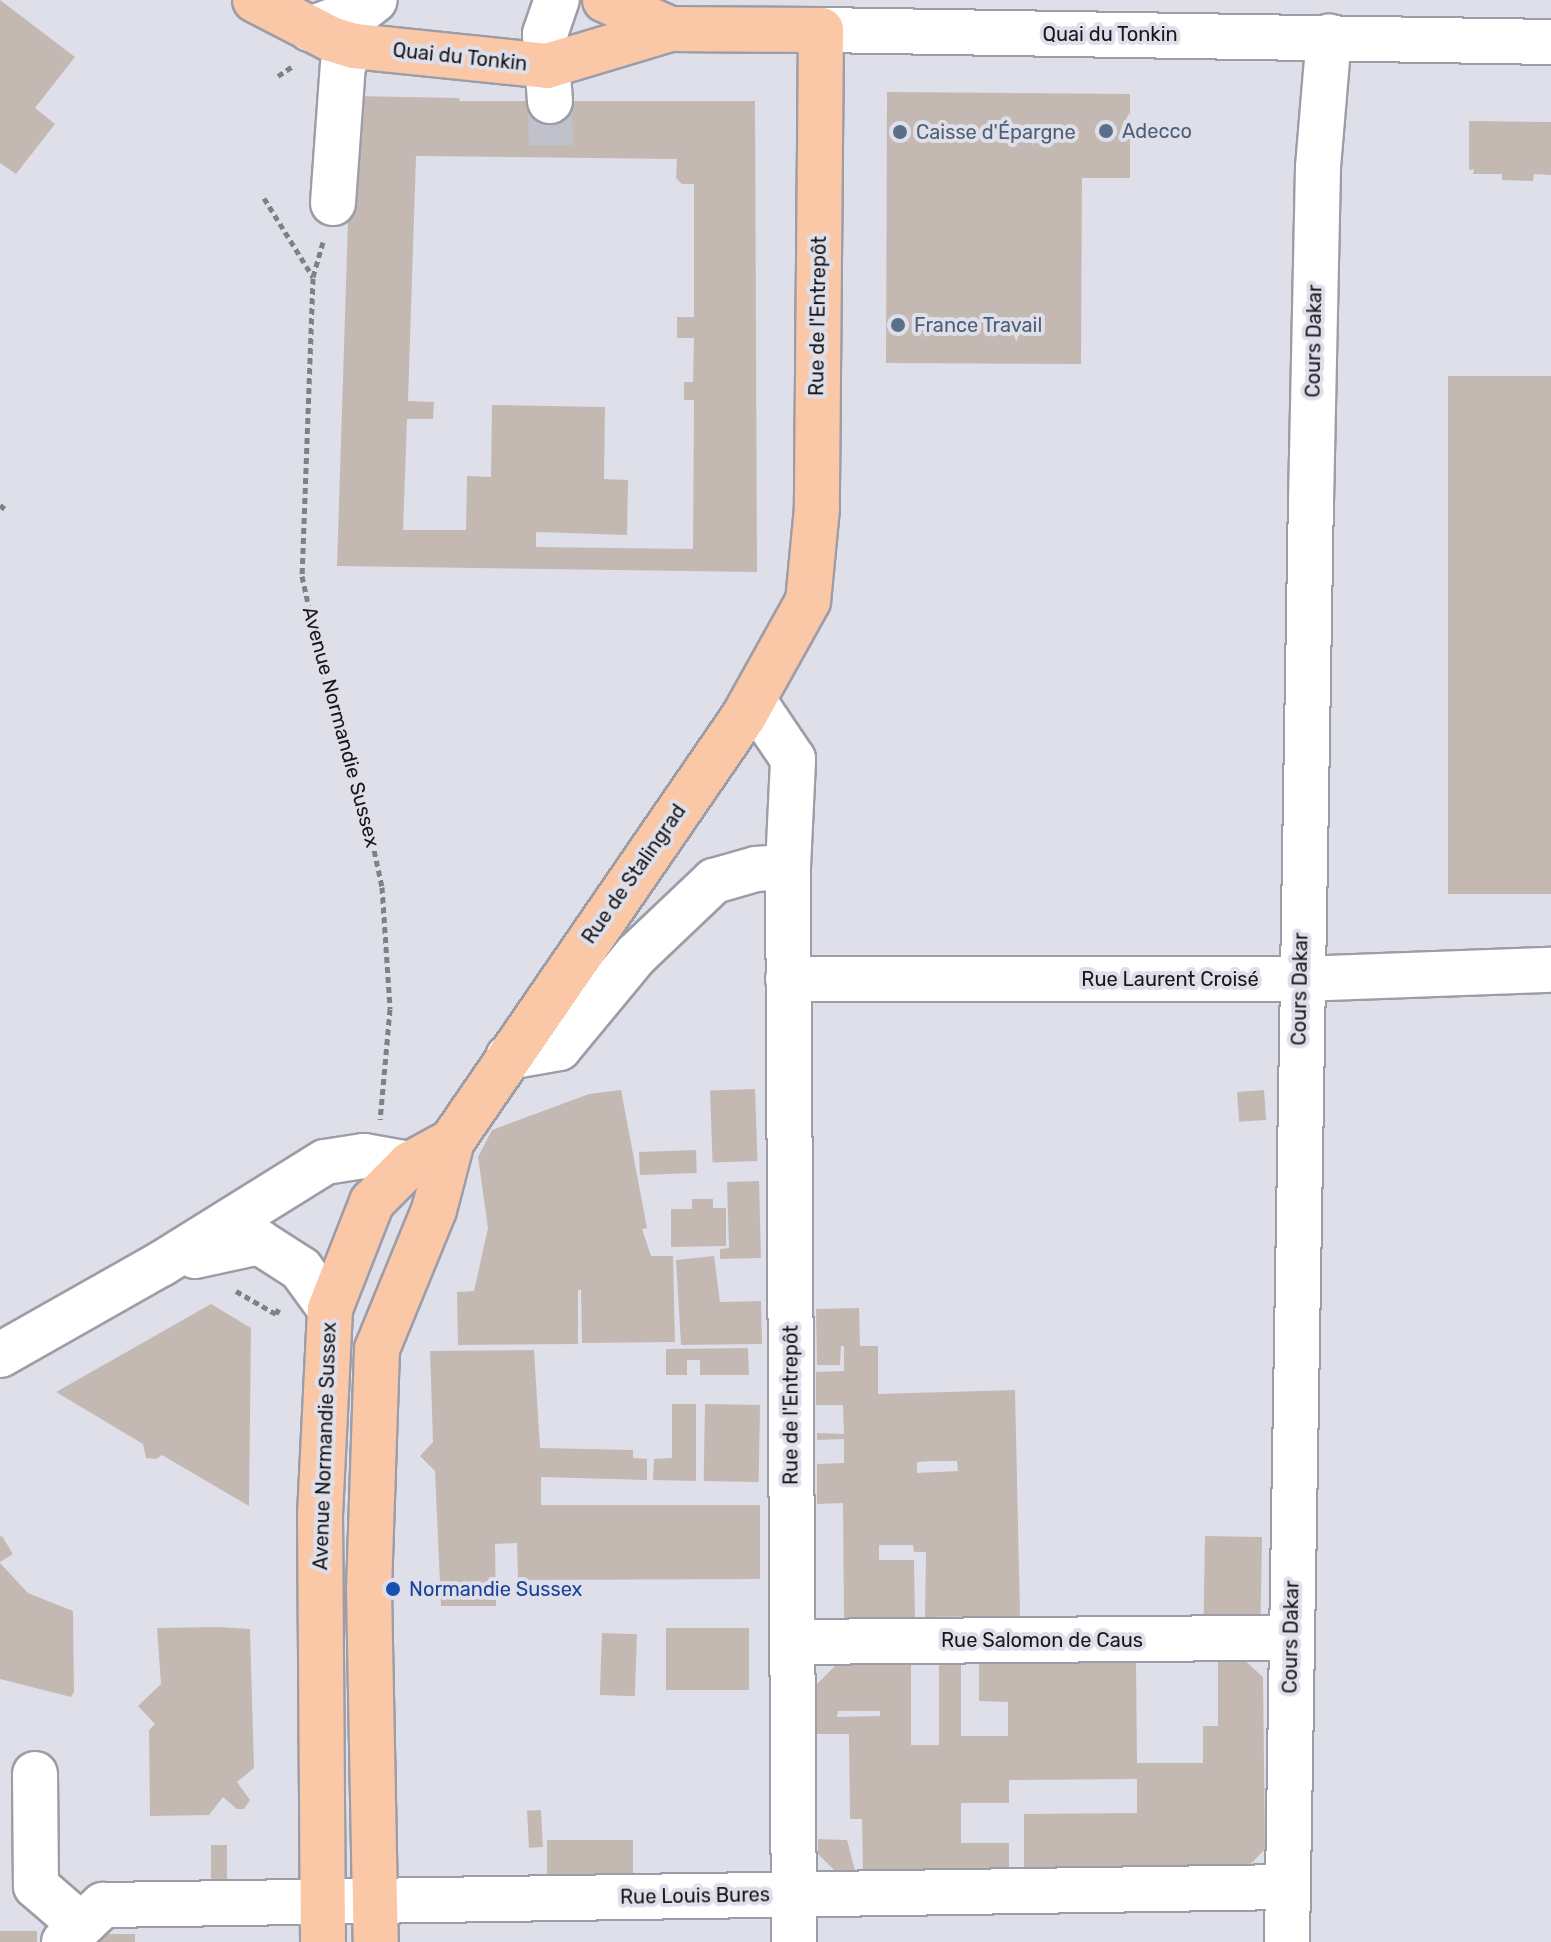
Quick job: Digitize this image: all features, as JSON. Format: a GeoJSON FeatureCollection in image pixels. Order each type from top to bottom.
{"type":"FeatureCollection","features":[{"type":"Feature","properties":{"kind":"main road","name":"Quai du Tonkin"},"geometry":{"type":"LineString","coordinates":[[255,0],[310,29],[354,46],[548,84],[670,29]]}},
{"type":"Feature","properties":{"kind":"main road","name":"Quai du Tonkin"},"geometry":{"type":"LineString","coordinates":[[605,0],[670,29],[821,30]]}},
{"type":"Feature","properties":{"kind":"main road","name":"Rue de l'Entrepôt"},"geometry":{"type":"LineString","coordinates":[[808,601],[817,508],[821,30]]}},
{"type":"Feature","properties":{"kind":"main road","name":"Rue de Stalingrad"},"geometry":{"type":"LineString","coordinates":[[452,1141],[753,700],[808,601]]}},
{"type":"Feature","properties":{"kind":"main road","name":"Avenue Normandie Sussex"},"geometry":{"type":"LineString","coordinates":[[323,1922],[320,1515],[330,1309],[372,1202],[410,1164],[452,1141]]}},
{"type":"Feature","properties":{"kind":"main road"},"geometry":{"type":"LineString","coordinates":[[375,1921],[369,1590],[377,1349],[434,1210],[452,1141]]}},
{"type":"Feature","properties":{"kind":"street"},"geometry":{"type":"LineString","coordinates":[[310,29],[362,10],[375,0]]}},
{"type":"Feature","properties":{"kind":"street"},"geometry":{"type":"LineString","coordinates":[[548,84],[545,34],[557,0]]}},
{"type":"Feature","properties":{"kind":"street","name":"Quai du Tonkin"},"geometry":{"type":"LineString","coordinates":[[821,30],[1551,42]]}},
{"type":"Feature","properties":{"kind":"street","name":"Cours Dakar"},"geometry":{"type":"LineString","coordinates":[[1287,1942],[1300,979],[1318,167],[1329,36]]}},
{"type":"Feature","properties":{"kind":"street"},"geometry":{"type":"LineString","coordinates":[[333,203],[343,65],[354,46]]}},
{"type":"Feature","properties":{"kind":"street","name":"Rue de l'Entrepôt"},"geometry":{"type":"LineString","coordinates":[[753,700],[793,759],[788,867],[788,979],[794,1942]]}},
{"type":"Feature","properties":{"kind":"street"},"geometry":{"type":"LineString","coordinates":[[508,1057],[559,1048],[636,955],[714,881],[756,869],[788,867]]}},
{"type":"Feature","properties":{"kind":"street","name":"Rue Laurent Croisé"},"geometry":{"type":"LineString","coordinates":[[788,979],[1300,979],[1551,970]]}},
{"type":"Feature","properties":{"kind":"street"},"geometry":{"type":"LineString","coordinates":[[0,1355],[161,1264],[325,1162],[364,1156],[410,1164]]}},
{"type":"Feature","properties":{"kind":"street"},"geometry":{"type":"LineString","coordinates":[[161,1264],[259,1242],[301,1269],[330,1309]]}},
{"type":"Feature","properties":{"kind":"street","name":"Rue Salomon de Caus"},"geometry":{"type":"LineString","coordinates":[[793,1642],[1290,1638]]}},
{"type":"Feature","properties":{"kind":"street"},"geometry":{"type":"LineString","coordinates":[[35,1774],[36,1886],[82,1924]]}},
{"type":"Feature","properties":{"kind":"street","name":"Rue Louis Bures"},"geometry":{"type":"LineString","coordinates":[[82,1924],[375,1921],[794,1894],[1287,1887]]}},
{"type":"Feature","properties":{"kind":"path","name":"Avenue Normandie Sussex"},"geometry":{"type":"LineString","coordinates":[[264,198],[313,278],[302,576],[328,694],[370,831],[382,887],[390,1009],[380,1128]]}},
{"type":"Feature","properties":{"kind":"building"},"geometry":{"type":"Polygon","coordinates":[[[0,0],[75,57],[35,108],[55,124],[16,174],[0,163],[0,0]]]}},
{"type":"Feature","properties":{"kind":"building"},"geometry":{"type":"Polygon","coordinates":[[[887,92],[1130,94],[1130,178],[1082,178],[1081,364],[886,363],[887,92]]]}},
{"type":"Feature","properties":{"kind":"building"},"geometry":{"type":"Polygon","coordinates":[[[352,96],[459,98],[460,101],[755,101],[757,572],[337,566],[352,96]],[[416,156],[408,401],[434,402],[433,419],[407,419],[403,530],[466,530],[467,476],[491,477],[492,405],[605,407],[604,479],[628,480],[627,535],[536,532],[536,547],[693,549],[694,400],[684,400],[684,382],[693,382],[694,338],[677,338],[677,317],[694,317],[694,184],[682,184],[676,178],[677,159],[416,156]]]}},
{"type":"Feature","properties":{"kind":"building"},"geometry":{"type":"Polygon","coordinates":[[[1469,121],[1551,122],[1551,175],[1534,174],[1533,181],[1502,180],[1502,174],[1473,174],[1474,169],[1469,170],[1469,121]]]}},
{"type":"Feature","properties":{"kind":"building"},"geometry":{"type":"Polygon","coordinates":[[[1448,376],[1551,376],[1551,894],[1448,894],[1448,376]]]}},
{"type":"Feature","properties":{"kind":"building"},"geometry":{"type":"Polygon","coordinates":[[[755,1089],[758,1161],[713,1163],[710,1091],[755,1089]]]}},
{"type":"Feature","properties":{"kind":"building"},"geometry":{"type":"Polygon","coordinates":[[[621,1090],[647,1228],[642,1229],[651,1256],[673,1256],[675,1342],[582,1343],[581,1289],[578,1291],[578,1344],[458,1345],[457,1292],[474,1291],[488,1228],[478,1157],[492,1130],[589,1094],[621,1090]]]}},
{"type":"Feature","properties":{"kind":"building"},"geometry":{"type":"Polygon","coordinates":[[[1264,1090],[1266,1120],[1239,1122],[1237,1092],[1264,1090]]]}},
{"type":"Feature","properties":{"kind":"building"},"geometry":{"type":"Polygon","coordinates":[[[696,1150],[697,1173],[640,1175],[639,1152],[696,1150]]]}},
{"type":"Feature","properties":{"kind":"building"},"geometry":{"type":"Polygon","coordinates":[[[759,1181],[761,1258],[720,1259],[720,1249],[729,1248],[727,1182],[759,1181]]]}},
{"type":"Feature","properties":{"kind":"building"},"geometry":{"type":"Polygon","coordinates":[[[692,1199],[713,1199],[713,1208],[726,1208],[726,1246],[671,1247],[671,1209],[692,1209],[692,1199]]]}},
{"type":"Feature","properties":{"kind":"building"},"geometry":{"type":"Polygon","coordinates":[[[714,1256],[720,1302],[761,1301],[762,1344],[681,1345],[676,1260],[714,1256]]]}},
{"type":"Feature","properties":{"kind":"building"},"geometry":{"type":"Polygon","coordinates":[[[211,1304],[251,1328],[249,1506],[162,1455],[156,1459],[146,1458],[143,1444],[56,1392],[211,1304]]]}},
{"type":"Feature","properties":{"kind":"building"},"geometry":{"type":"Polygon","coordinates":[[[859,1308],[860,1346],[878,1346],[878,1394],[1015,1390],[1020,1616],[925,1617],[926,1552],[914,1552],[913,1545],[879,1545],[879,1560],[914,1560],[915,1617],[844,1618],[843,1503],[817,1504],[817,1464],[844,1463],[844,1439],[817,1440],[817,1433],[844,1434],[843,1405],[816,1405],[816,1372],[844,1371],[844,1346],[841,1346],[840,1365],[817,1365],[816,1309],[859,1308]],[[957,1461],[917,1462],[917,1473],[958,1471],[957,1461]]]}},
{"type":"Feature","properties":{"kind":"building"},"geometry":{"type":"Polygon","coordinates":[[[748,1348],[749,1375],[700,1375],[700,1360],[687,1360],[687,1375],[666,1375],[666,1349],[748,1348]]]}},
{"type":"Feature","properties":{"kind":"building"},"geometry":{"type":"Polygon","coordinates":[[[534,1350],[540,1448],[633,1450],[633,1458],[647,1459],[647,1480],[541,1477],[541,1505],[760,1505],[760,1579],[518,1580],[517,1543],[495,1544],[496,1606],[441,1606],[435,1471],[420,1456],[433,1442],[430,1351],[534,1350]]]}},
{"type":"Feature","properties":{"kind":"building"},"geometry":{"type":"Polygon","coordinates":[[[672,1404],[696,1404],[696,1481],[653,1480],[654,1459],[672,1458],[672,1404]]]}},
{"type":"Feature","properties":{"kind":"building"},"geometry":{"type":"Polygon","coordinates":[[[705,1404],[760,1405],[759,1482],[704,1481],[705,1404]]]}},
{"type":"Feature","properties":{"kind":"building"},"geometry":{"type":"Polygon","coordinates":[[[1205,1536],[1262,1537],[1261,1615],[1204,1614],[1205,1536]]]}},
{"type":"Feature","properties":{"kind":"building"},"geometry":{"type":"Polygon","coordinates":[[[0,1537],[13,1554],[0,1562],[0,1537]]]}},
{"type":"Feature","properties":{"kind":"building"},"geometry":{"type":"Polygon","coordinates":[[[0,1563],[28,1593],[73,1611],[74,1692],[71,1697],[0,1679],[0,1563]]]}},
{"type":"Feature","properties":{"kind":"building"},"geometry":{"type":"Polygon","coordinates":[[[157,1628],[250,1629],[254,1768],[237,1782],[250,1800],[244,1809],[237,1809],[223,1797],[209,1815],[150,1816],[149,1730],[155,1724],[138,1706],[161,1684],[157,1628]]]}},
{"type":"Feature","properties":{"kind":"building"},"geometry":{"type":"Polygon","coordinates":[[[666,1628],[749,1628],[749,1690],[666,1690],[666,1628]]]}},
{"type":"Feature","properties":{"kind":"building"},"geometry":{"type":"Polygon","coordinates":[[[602,1633],[637,1634],[635,1696],[600,1695],[602,1633]]]}},
{"type":"Feature","properties":{"kind":"building"},"geometry":{"type":"Polygon","coordinates":[[[1218,1658],[1242,1658],[1263,1677],[1265,1849],[1244,1871],[1024,1872],[1024,1814],[1137,1813],[1137,1779],[1009,1780],[1009,1803],[961,1803],[961,1843],[1009,1843],[1009,1873],[863,1874],[862,1819],[850,1819],[849,1734],[817,1734],[817,1684],[838,1663],[911,1662],[911,1745],[939,1745],[939,1661],[961,1661],[961,1736],[1008,1736],[1008,1702],[979,1701],[979,1661],[1136,1660],[1137,1763],[1203,1763],[1203,1726],[1218,1726],[1218,1658]],[[838,1711],[837,1717],[880,1716],[880,1711],[838,1711]]]}},
{"type":"Feature","properties":{"kind":"building"},"geometry":{"type":"Polygon","coordinates":[[[541,1810],[543,1847],[529,1848],[527,1811],[541,1810]]]}},
{"type":"Feature","properties":{"kind":"building"},"geometry":{"type":"Polygon","coordinates":[[[818,1839],[847,1840],[856,1874],[838,1874],[818,1854],[818,1839]]]}},
{"type":"Feature","properties":{"kind":"building"},"geometry":{"type":"Polygon","coordinates":[[[547,1840],[633,1840],[633,1876],[547,1876],[547,1840]]]}},
{"type":"Feature","properties":{"kind":"building"},"geometry":{"type":"Polygon","coordinates":[[[211,1845],[227,1845],[227,1879],[211,1879],[211,1845]]]}},
{"type":"Feature","properties":{"kind":"building"},"geometry":{"type":"Polygon","coordinates":[[[0,1931],[37,1931],[37,1942],[0,1942],[0,1931]]]}},
{"type":"Feature","properties":{"kind":"building"},"geometry":{"type":"Polygon","coordinates":[[[103,1934],[135,1934],[135,1942],[95,1942],[103,1934]]]}},
{"type":"Feature","properties":{"kind":"tunnel"},"geometry":{"type":"LineString","coordinates":[[550,101],[551,158]]}},
{"type":"Feature","properties":{"kind":"place","name":"Adecco"},"geometry":{"type":"Point","coordinates":[1106,131]}},
{"type":"Feature","properties":{"kind":"place","name":"Caisse d'Épargne"},"geometry":{"type":"Point","coordinates":[900,132]}},
{"type":"Feature","properties":{"kind":"place","name":"France Travail"},"geometry":{"type":"Point","coordinates":[898,325]}},
{"type":"Feature","properties":{"kind":"place","name":"Normandie Sussex"},"geometry":{"type":"Point","coordinates":[393,1589]}}]}
